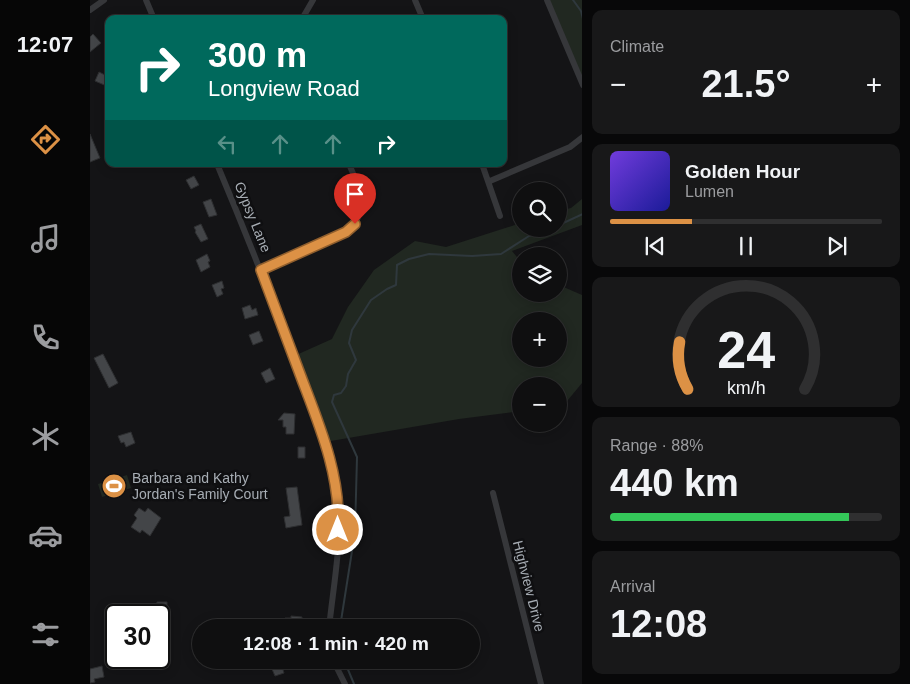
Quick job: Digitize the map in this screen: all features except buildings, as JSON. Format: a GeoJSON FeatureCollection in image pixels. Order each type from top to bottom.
{"type":"FeatureCollection","features":[{"type":"Feature","properties":{"kind":"street"},"geometry":{"type":"LineString","coordinates":[[90,10],[104,0]]}},
{"type":"Feature","properties":{"kind":"street"},"geometry":{"type":"LineString","coordinates":[[146,0],[152,15]]}},
{"type":"Feature","properties":{"kind":"street"},"geometry":{"type":"LineString","coordinates":[[304,15],[313,0]]}},
{"type":"Feature","properties":{"kind":"street"},"geometry":{"type":"LineString","coordinates":[[415,0],[421,15]]}},
{"type":"Feature","properties":{"kind":"street"},"geometry":{"type":"LineString","coordinates":[[547,0],[582,85]]}},
{"type":"Feature","properties":{"kind":"street"},"geometry":{"type":"LineString","coordinates":[[490,181],[570,147],[582,137]]}},
{"type":"Feature","properties":{"kind":"street","name":"Gypsy Lane"},"geometry":{"type":"LineString","coordinates":[[219,167],[261,270],[325,442],[335,479],[339,514],[330,619]]}},
{"type":"Feature","properties":{"kind":"street"},"geometry":{"type":"LineString","coordinates":[[261,270],[346,232],[355,224],[359,208],[359,192],[350,167]]}},
{"type":"Feature","properties":{"kind":"street"},"geometry":{"type":"LineString","coordinates":[[483,167],[490,181],[500,216]]}},
{"type":"Feature","properties":{"kind":"street","name":"Highview Drive"},"geometry":{"type":"LineString","coordinates":[[493,493],[541,684]]}},
{"type":"Feature","properties":{"kind":"street"},"geometry":{"type":"LineString","coordinates":[[338,669],[345,684]]}},
{"type":"Feature","properties":{"kind":"shaded area"},"geometry":{"type":"Polygon","coordinates":[[[547,0],[582,0],[582,85],[547,0]]]}},
{"type":"Feature","properties":{"kind":"shaded area"},"geometry":{"type":"Polygon","coordinates":[[[582,199],[582,225],[567,231],[567,209],[582,199]]]}},
{"type":"Feature","properties":{"kind":"shaded area"},"geometry":{"type":"Polygon","coordinates":[[[512,226],[512,237],[550,237],[523,247],[512,247],[512,302],[567,302],[567,288],[582,295],[582,383],[567,401],[567,377],[512,377],[512,412],[459,419],[325,442],[294,356],[332,339],[348,307],[374,270],[415,241],[446,247],[512,226]]]}},
{"type":"Feature","properties":{"kind":"shaded area","name":"Barbara and Kathy Jordan's Family Court"},"geometry":{"type":"Polygon","coordinates":[[[127,475],[131,488],[102,497],[98,484],[127,475]]]}},
{"type":"Feature","properties":{"kind":"waterway"},"geometry":{"type":"LineString","coordinates":[[573,0],[582,15]]}},
{"type":"Feature","properties":{"kind":"waterway"},"geometry":{"type":"LineString","coordinates":[[567,221],[582,214]]}},
{"type":"Feature","properties":{"kind":"waterway"},"geometry":{"type":"LineString","coordinates":[[341,619],[355,532],[357,457],[332,402],[334,395],[341,393],[346,386],[348,374],[356,360],[349,343],[352,330],[371,300],[396,285],[397,265],[409,259],[429,254],[472,256],[501,254],[527,237]]}},
{"type":"Feature","properties":{"kind":"waterway"},"geometry":{"type":"LineString","coordinates":[[348,669],[354,684]]}},
{"type":"Feature","properties":{"kind":"place","name":"Barbara and Kathy Jordan's Family Court"},"geometry":{"type":"Point","coordinates":[114,486]}},
{"type":"Feature","properties":{"kind":"route"},"geometry":{"type":"LineString","coordinates":[[338,530],[339,514],[335,479],[325,442],[261,270],[346,232],[355,224]]}}]}
